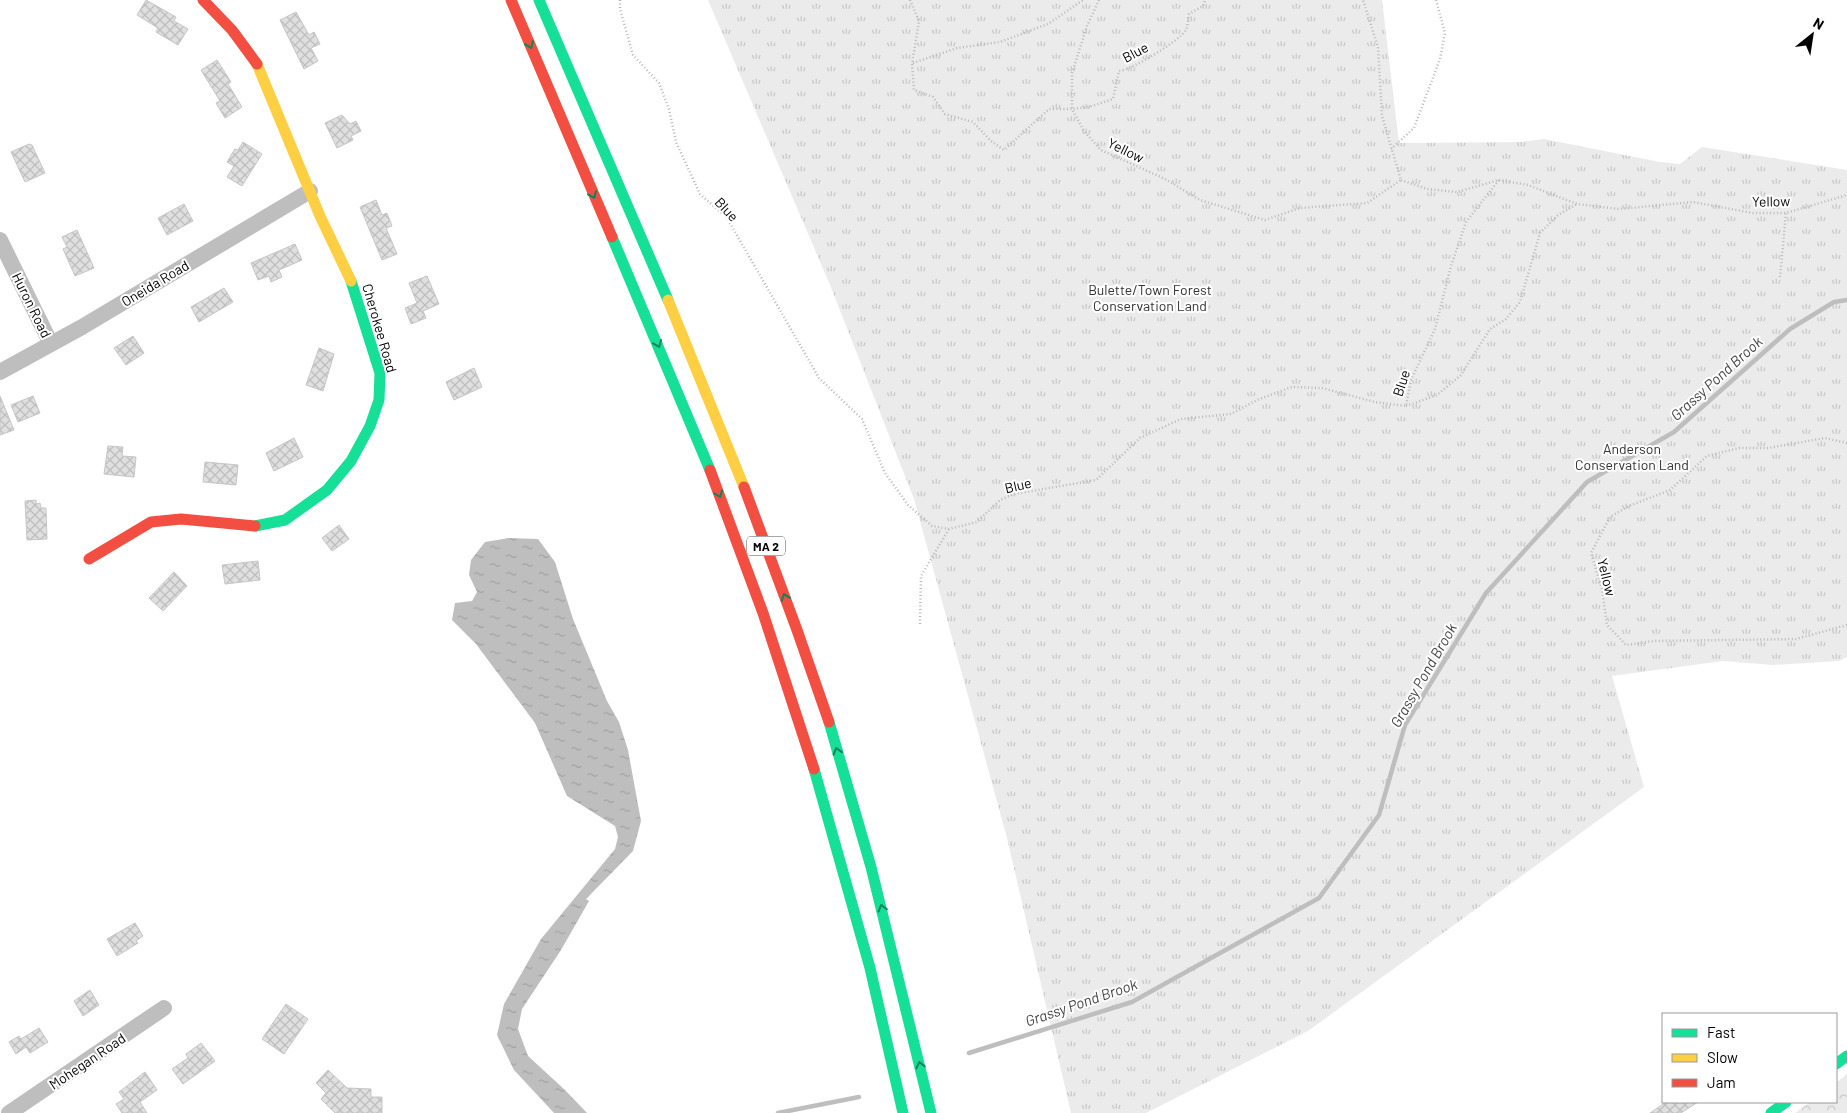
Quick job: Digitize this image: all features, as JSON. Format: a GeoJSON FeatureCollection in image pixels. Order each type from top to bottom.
{"type":"FeatureCollection","features":[{"type":"Feature","properties":{"kind":"main road","name":"Cherokee Road"},"geometry":{"type":"LineString","coordinates":[[89,559],[151,522],[181,519],[259,526],[285,520],[327,490],[351,461],[370,426],[379,400],[380,373],[352,284],[310,191],[261,70],[232,30],[203,0]]}},
{"type":"Feature","properties":{"kind":"main road","name":"MA 2"},"geometry":{"type":"LineString","coordinates":[[511,0],[684,406],[740,550],[820,786],[882,1014],[903,1113]]}},
{"type":"Feature","properties":{"kind":"main road","name":"MA 2"},"geometry":{"type":"LineString","coordinates":[[539,0],[719,421],[799,636],[829,723],[896,958],[931,1113]]}},
{"type":"Feature","properties":{"kind":"main road"},"geometry":{"type":"LineString","coordinates":[[1771,1113],[1785,1103]]}},
{"type":"Feature","properties":{"kind":"street","name":"Oneida Road"},"geometry":{"type":"LineString","coordinates":[[0,372],[51,344],[310,191]]}},
{"type":"Feature","properties":{"kind":"street","name":"Huron Road"},"geometry":{"type":"LineString","coordinates":[[0,240],[51,344]]}},
{"type":"Feature","properties":{"kind":"street","name":"Mohegan Road"},"geometry":{"type":"LineString","coordinates":[[9,1113],[164,1008]]}},
{"type":"Feature","properties":{"kind":"path","name":"Blue"},"geometry":{"type":"LineString","coordinates":[[620,0],[620,9],[632,55],[659,83],[669,109],[676,142],[700,194],[731,225],[819,378],[862,419],[885,474],[908,505],[932,526],[949,529],[978,522],[1000,500],[1014,494],[1096,480],[1140,438],[1181,419],[1232,414],[1257,400],[1292,387],[1322,388],[1375,402],[1406,406],[1411,380],[1435,329],[1451,266],[1466,222],[1499,180]]}},
{"type":"Feature","properties":{"kind":"path"},"geometry":{"type":"LineString","coordinates":[[910,0],[919,21],[912,64],[914,90],[933,98],[945,114],[973,122],[990,141],[1004,150],[1048,109],[1072,109],[1072,72],[1087,26],[1099,0]]}},
{"type":"Feature","properties":{"kind":"path"},"geometry":{"type":"LineString","coordinates":[[912,64],[957,48],[1000,42],[1048,24],[1082,0]]}},
{"type":"Feature","properties":{"kind":"path","name":"Blue"},"geometry":{"type":"LineString","coordinates":[[1072,109],[1089,107],[1113,98],[1119,71],[1128,70],[1148,59],[1186,30],[1189,14],[1203,6],[1205,0]]}},
{"type":"Feature","properties":{"kind":"path"},"geometry":{"type":"LineString","coordinates":[[1363,0],[1378,47],[1382,116],[1401,180]]}},
{"type":"Feature","properties":{"kind":"path"},"geometry":{"type":"LineString","coordinates":[[1391,149],[1414,128],[1440,59],[1445,33],[1436,0]]}},
{"type":"Feature","properties":{"kind":"path","name":"Yellow"},"geometry":{"type":"LineString","coordinates":[[1072,109],[1084,131],[1101,150],[1165,179],[1200,200],[1265,220],[1300,208],[1367,203],[1401,180],[1427,190],[1457,192],[1499,180],[1528,184],[1577,204],[1619,208],[1693,202],[1753,212],[1786,213],[1847,195]]}},
{"type":"Feature","properties":{"kind":"path"},"geometry":{"type":"LineString","coordinates":[[1406,406],[1436,395],[1461,375],[1490,329],[1506,319],[1520,302],[1540,233],[1558,215],[1577,204]]}},
{"type":"Feature","properties":{"kind":"path"},"geometry":{"type":"LineString","coordinates":[[1780,277],[1786,213]]}},
{"type":"Feature","properties":{"kind":"path","name":"Yellow"},"geometry":{"type":"LineString","coordinates":[[1847,443],[1825,438],[1768,448],[1740,448],[1707,456],[1670,490],[1629,506],[1610,517],[1591,554],[1602,590],[1607,625],[1626,645],[1654,641],[1796,638],[1847,625]]}},
{"type":"Feature","properties":{"kind":"path"},"geometry":{"type":"LineString","coordinates":[[920,624],[921,576],[949,529]]}},
{"type":"Feature","properties":{"kind":"green space","name":"Bulette/Town Forest Conservation Land"},"geometry":{"type":"Polygon","coordinates":[[[708,0],[1382,0],[1399,143],[1520,142],[1544,139],[1660,162],[1680,164],[1702,147],[1847,170],[1847,657],[1839,661],[1773,665],[1723,661],[1612,676],[1644,787],[1308,1031],[1146,1113],[1071,1113],[1007,838],[914,499],[830,285],[708,0]]]}},
{"type":"Feature","properties":{"kind":"green space"},"geometry":{"type":"Polygon","coordinates":[[[1847,1074],[1847,1113],[1795,1113],[1809,1103],[1837,1103],[1837,1082],[1847,1074]]]}},
{"type":"Feature","properties":{"kind":"water"},"geometry":{"type":"Polygon","coordinates":[[[509,538],[538,539],[555,562],[573,619],[607,701],[619,722],[628,750],[641,821],[633,851],[586,899],[589,901],[561,950],[522,1009],[518,1029],[528,1056],[587,1113],[554,1113],[514,1070],[497,1035],[504,1004],[541,939],[615,849],[618,837],[615,826],[567,796],[535,723],[476,644],[452,620],[455,603],[472,601],[477,592],[469,575],[471,560],[485,542],[509,538]]]}},
{"type":"Feature","properties":{"kind":"building"},"geometry":{"type":"Polygon","coordinates":[[[146,0],[176,17],[174,21],[188,29],[178,45],[156,32],[158,28],[137,15],[146,0]]]}},
{"type":"Feature","properties":{"kind":"building"},"geometry":{"type":"Polygon","coordinates":[[[296,12],[309,35],[314,32],[320,44],[311,48],[318,61],[304,69],[280,20],[296,12]]]}},
{"type":"Feature","properties":{"kind":"building"},"geometry":{"type":"Polygon","coordinates":[[[217,60],[231,82],[228,84],[242,107],[225,118],[216,103],[220,101],[201,70],[217,60]]]}},
{"type":"Feature","properties":{"kind":"building"},"geometry":{"type":"Polygon","coordinates":[[[342,115],[350,124],[356,121],[361,131],[351,136],[353,140],[337,148],[325,123],[342,115]]]}},
{"type":"Feature","properties":{"kind":"building"},"geometry":{"type":"Polygon","coordinates":[[[243,142],[262,154],[242,186],[227,177],[234,166],[227,162],[235,149],[238,150],[243,142]]]}},
{"type":"Feature","properties":{"kind":"building"},"geometry":{"type":"Polygon","coordinates":[[[29,144],[32,145],[45,173],[25,182],[11,152],[29,144]]]}},
{"type":"Feature","properties":{"kind":"building"},"geometry":{"type":"Polygon","coordinates":[[[376,200],[382,215],[387,213],[392,226],[386,228],[397,254],[382,260],[360,207],[376,200]]]}},
{"type":"Feature","properties":{"kind":"building"},"geometry":{"type":"Polygon","coordinates":[[[184,204],[193,221],[167,235],[158,218],[184,204]]]}},
{"type":"Feature","properties":{"kind":"building"},"geometry":{"type":"Polygon","coordinates":[[[77,230],[94,268],[75,276],[63,249],[67,247],[62,237],[77,230]]]}},
{"type":"Feature","properties":{"kind":"building"},"geometry":{"type":"Polygon","coordinates":[[[295,244],[302,260],[279,270],[282,277],[271,282],[269,276],[258,280],[251,263],[295,244]]]}},
{"type":"Feature","properties":{"kind":"building"},"geometry":{"type":"Polygon","coordinates":[[[427,276],[439,304],[423,311],[426,318],[411,324],[405,308],[417,303],[409,283],[427,276]]]}},
{"type":"Feature","properties":{"kind":"building"},"geometry":{"type":"Polygon","coordinates":[[[224,288],[233,302],[199,322],[191,307],[224,288]]]}},
{"type":"Feature","properties":{"kind":"building"},"geometry":{"type":"Polygon","coordinates":[[[133,336],[144,353],[126,365],[114,348],[133,336]]]}},
{"type":"Feature","properties":{"kind":"building"},"geometry":{"type":"Polygon","coordinates":[[[319,348],[334,354],[323,391],[306,385],[319,348]]]}},
{"type":"Feature","properties":{"kind":"building"},"geometry":{"type":"Polygon","coordinates":[[[474,368],[482,387],[454,400],[446,382],[474,368]]]}},
{"type":"Feature","properties":{"kind":"building"},"geometry":{"type":"Polygon","coordinates":[[[0,396],[14,430],[0,435],[0,396]]]}},
{"type":"Feature","properties":{"kind":"building"},"geometry":{"type":"Polygon","coordinates":[[[33,396],[40,413],[18,422],[11,405],[33,396]]]}},
{"type":"Feature","properties":{"kind":"building"},"geometry":{"type":"Polygon","coordinates":[[[294,438],[303,457],[274,471],[266,453],[294,438]]]}},
{"type":"Feature","properties":{"kind":"building"},"geometry":{"type":"Polygon","coordinates":[[[108,446],[123,447],[122,456],[136,457],[134,477],[104,474],[108,446]]]}},
{"type":"Feature","properties":{"kind":"building"},"geometry":{"type":"Polygon","coordinates":[[[205,462],[238,465],[236,485],[203,482],[205,462]]]}},
{"type":"Feature","properties":{"kind":"building"},"geometry":{"type":"Polygon","coordinates":[[[36,500],[36,504],[40,503],[41,508],[46,508],[47,539],[27,540],[25,501],[36,500]]]}},
{"type":"Feature","properties":{"kind":"building"},"geometry":{"type":"Polygon","coordinates":[[[339,525],[349,539],[332,551],[322,538],[339,525]]]}},
{"type":"Feature","properties":{"kind":"building"},"geometry":{"type":"Polygon","coordinates":[[[258,561],[260,580],[225,584],[222,565],[258,561]]]}},
{"type":"Feature","properties":{"kind":"building"},"geometry":{"type":"Polygon","coordinates":[[[174,572],[187,586],[163,611],[149,598],[174,572]]]}},
{"type":"Feature","properties":{"kind":"building"},"geometry":{"type":"Polygon","coordinates":[[[135,923],[143,936],[136,941],[138,943],[117,956],[107,939],[135,923]]]}},
{"type":"Feature","properties":{"kind":"building"},"geometry":{"type":"Polygon","coordinates":[[[90,990],[99,1005],[83,1016],[74,1001],[90,990]]]}},
{"type":"Feature","properties":{"kind":"building"},"geometry":{"type":"Polygon","coordinates":[[[286,1004],[308,1019],[284,1054],[262,1039],[286,1004]]]}},
{"type":"Feature","properties":{"kind":"building"},"geometry":{"type":"Polygon","coordinates":[[[39,1028],[48,1042],[30,1053],[26,1047],[16,1054],[9,1042],[19,1036],[21,1039],[39,1028]]]}},
{"type":"Feature","properties":{"kind":"building"},"geometry":{"type":"Polygon","coordinates":[[[201,1043],[215,1061],[183,1084],[172,1069],[188,1058],[186,1054],[201,1043]]]}},
{"type":"Feature","properties":{"kind":"building"},"geometry":{"type":"Polygon","coordinates":[[[328,1070],[347,1088],[371,1089],[371,1097],[382,1097],[382,1113],[335,1113],[321,1099],[326,1093],[316,1083],[328,1070]]]}},
{"type":"Feature","properties":{"kind":"building"},"geometry":{"type":"Polygon","coordinates":[[[145,1072],[157,1090],[140,1102],[147,1113],[122,1113],[116,1104],[124,1099],[119,1092],[145,1072]]]}},
{"type":"Feature","properties":{"kind":"building"},"geometry":{"type":"Polygon","coordinates":[[[1665,1103],[1696,1103],[1681,1113],[1650,1113],[1665,1103]]]}},
{"type":"Feature","properties":{"kind":"waterway","name":"Grassy Pond Brook"},"geometry":{"type":"LineString","coordinates":[[969,1053],[1132,1002],[1319,898],[1379,815],[1405,725],[1486,593],[1587,482],[1674,432],[1790,329],[1834,302],[1847,300]]}},
{"type":"Feature","properties":{"kind":"waterway","name":"Grassy Pond Brook"},"geometry":{"type":"LineString","coordinates":[[778,1113],[859,1097]]}},
{"type":"Feature","properties":{"kind":"traffic: fast"},"geometry":{"type":"LineString","coordinates":[[539,0],[668,300]]}},
{"type":"Feature","properties":{"kind":"traffic: fast"},"geometry":{"type":"LineString","coordinates":[[612,237],[710,470]]}},
{"type":"Feature","properties":{"kind":"traffic: fast"},"geometry":{"type":"LineString","coordinates":[[255,526],[285,520],[327,490],[351,461],[370,426],[379,400],[380,373],[351,281]]}},
{"type":"Feature","properties":{"kind":"traffic: fast"},"geometry":{"type":"LineString","coordinates":[[829,722],[871,867],[931,1113]]}},
{"type":"Feature","properties":{"kind":"traffic: fast"},"geometry":{"type":"LineString","coordinates":[[814,769],[870,968],[903,1113]]}},
{"type":"Feature","properties":{"kind":"traffic: fast"},"geometry":{"type":"LineString","coordinates":[[1837,1063],[1847,1056]]}},
{"type":"Feature","properties":{"kind":"traffic: fast"},"geometry":{"type":"LineString","coordinates":[[1771,1113],[1785,1103]]}},
{"type":"Feature","properties":{"kind":"traffic: slow"},"geometry":{"type":"LineString","coordinates":[[257,64],[320,216],[351,281]]}},
{"type":"Feature","properties":{"kind":"traffic: slow"},"geometry":{"type":"LineString","coordinates":[[668,300],[744,487]]}},
{"type":"Feature","properties":{"kind":"traffic: jam"},"geometry":{"type":"LineString","coordinates":[[203,0],[232,30],[257,64]]}},
{"type":"Feature","properties":{"kind":"traffic: jam"},"geometry":{"type":"LineString","coordinates":[[511,0],[612,237]]}},
{"type":"Feature","properties":{"kind":"traffic: jam"},"geometry":{"type":"LineString","coordinates":[[710,470],[763,613],[814,769]]}},
{"type":"Feature","properties":{"kind":"traffic: jam"},"geometry":{"type":"LineString","coordinates":[[744,487],[829,722]]}},
{"type":"Feature","properties":{"kind":"traffic: jam"},"geometry":{"type":"LineString","coordinates":[[89,559],[151,522],[181,519],[255,526]]}},
{"type":"Feature","properties":{"kind":"park label","name":"Anderson Conservation Land"},"geometry":{"type":"Point","coordinates":[1632,456]}}]}
